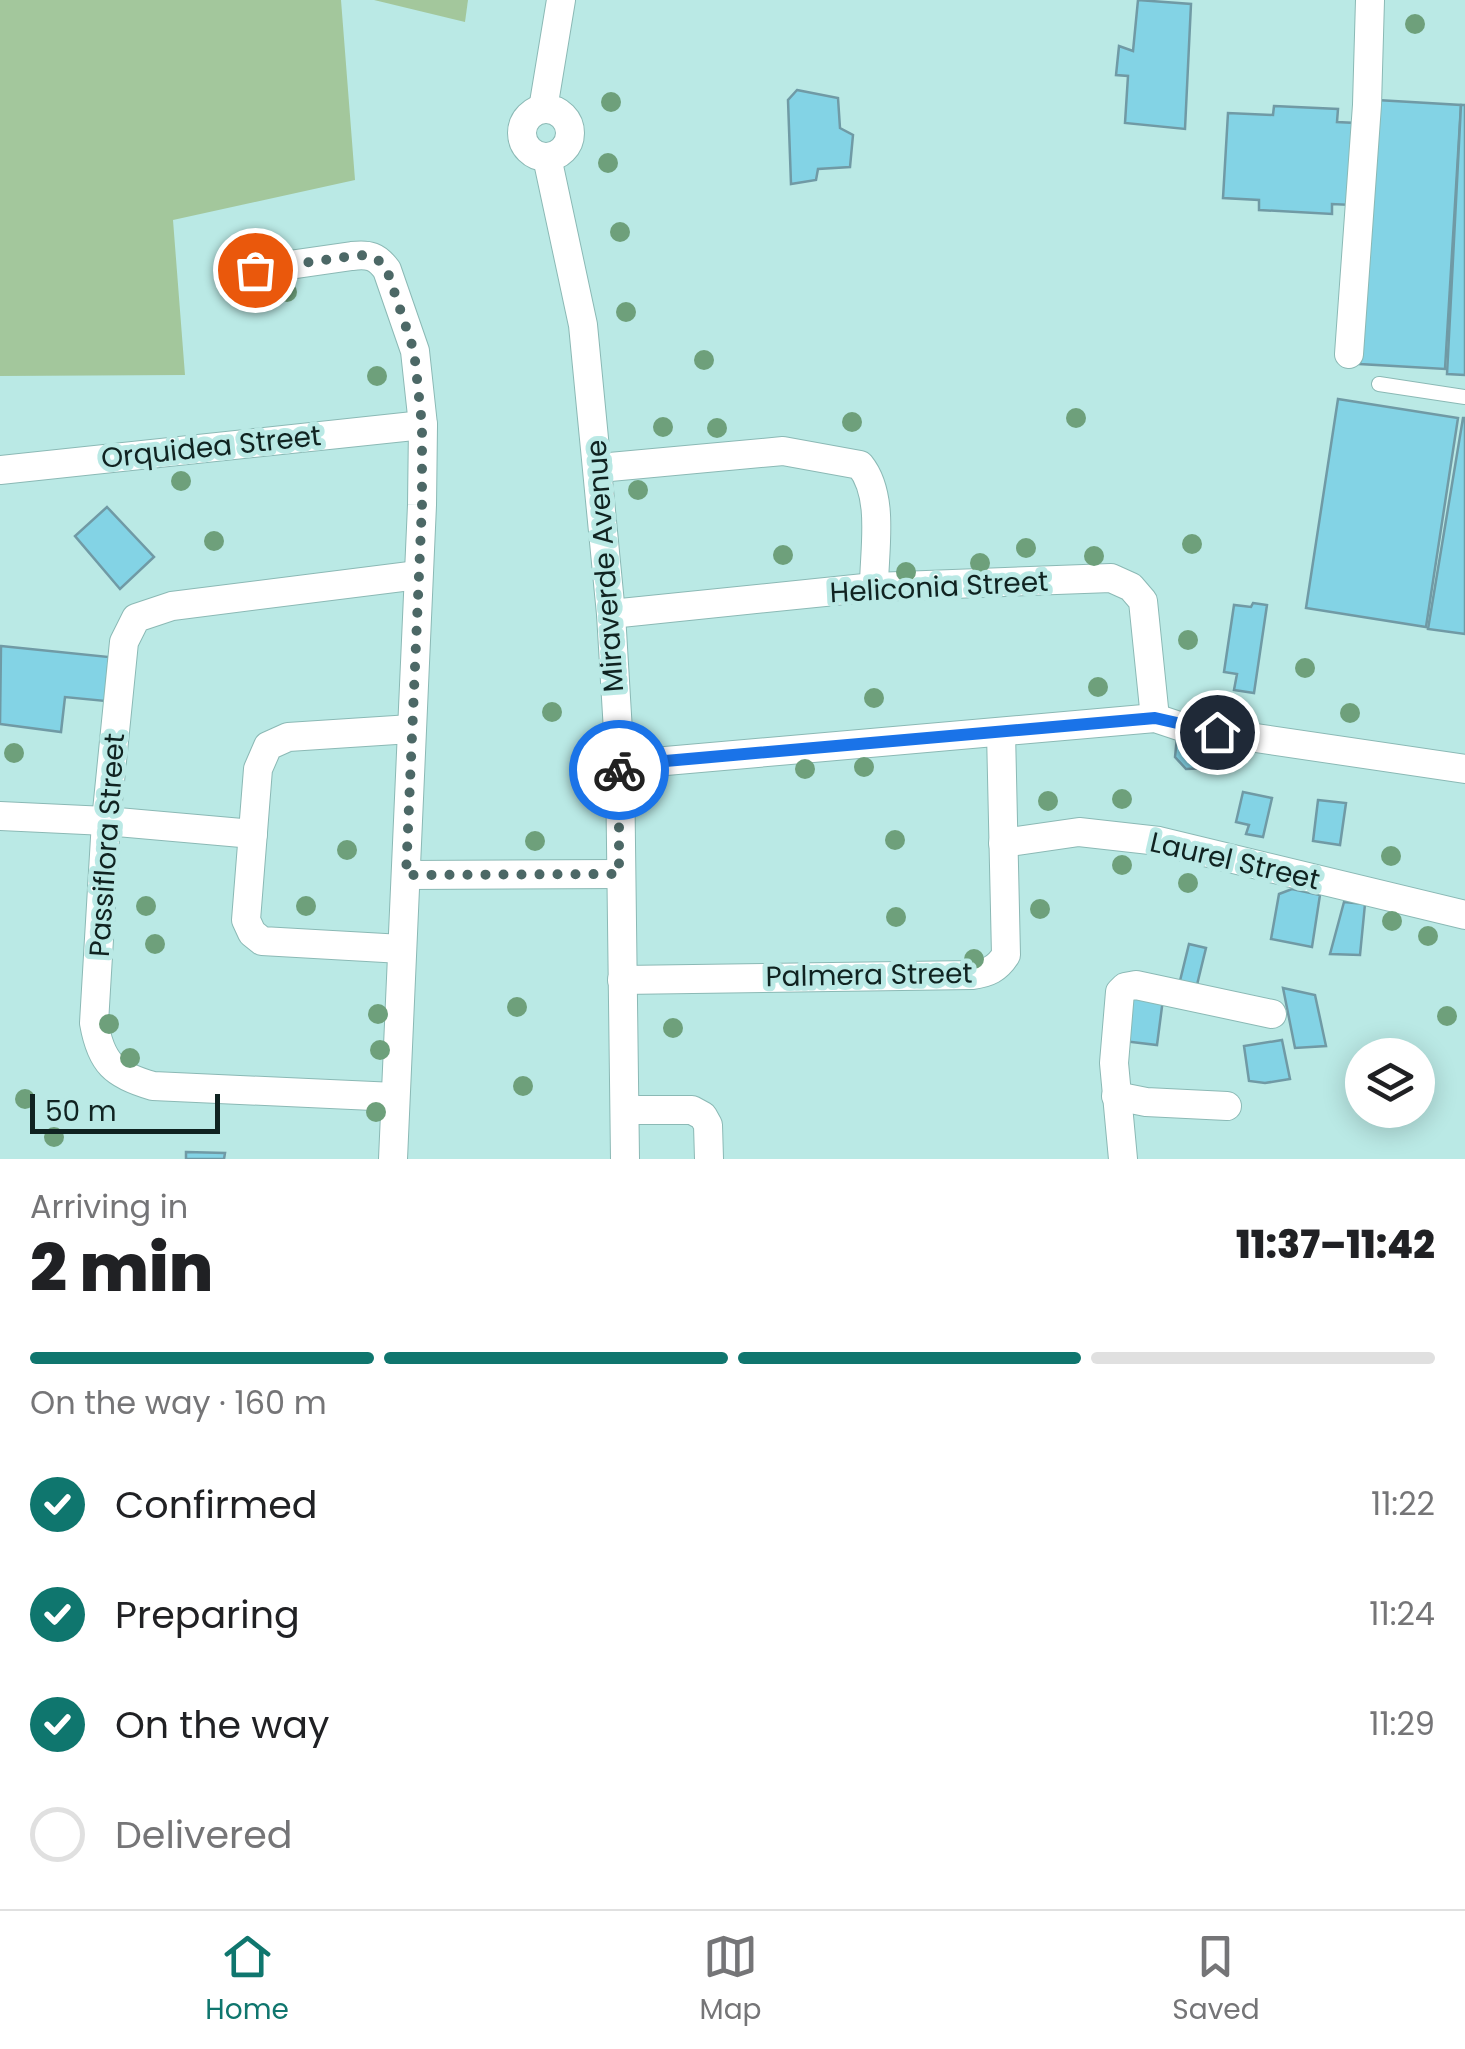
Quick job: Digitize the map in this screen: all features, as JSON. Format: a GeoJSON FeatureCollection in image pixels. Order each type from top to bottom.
{"type":"FeatureCollection","features":[{"type":"Feature","properties":{"kind":"street","name":"Miraverde Avenue"},"geometry":{"type":"LineString","coordinates":[[560,0],[543,109],[527,118],[522,135],[530,152],[548,158],[583,325],[599,468],[620,765],[625,1159]]}},
{"type":"Feature","properties":{"kind":"street"},"geometry":{"type":"LineString","coordinates":[[1349,354],[1367,105],[1370,0]]}},
{"type":"Feature","properties":{"kind":"street"},"geometry":{"type":"LineString","coordinates":[[255,270],[368,254],[380,259],[414,351],[422,425],[422,505],[393,1159]]}},
{"type":"Feature","properties":{"kind":"street","name":"Orquidea Street"},"geometry":{"type":"LineString","coordinates":[[0,470],[422,425]]}},
{"type":"Feature","properties":{"kind":"street"},"geometry":{"type":"LineString","coordinates":[[599,468],[783,451],[860,465],[870,477],[874,497],[874,588]]}},
{"type":"Feature","properties":{"kind":"street","name":"Passiflora Street"},"geometry":{"type":"LineString","coordinates":[[395,1098],[153,1086],[114,1068],[98,1051],[94,1023],[106,821],[124,642],[136,618],[172,606],[418,575]]}},
{"type":"Feature","properties":{"kind":"street","name":"Heliconia Street"},"geometry":{"type":"LineString","coordinates":[[611,614],[874,588],[1111,578],[1132,586],[1142,601],[1155,718]]}},
{"type":"Feature","properties":{"kind":"street"},"geometry":{"type":"LineString","coordinates":[[620,765],[1155,718],[1182,726],[1465,769]]}},
{"type":"Feature","properties":{"kind":"street"},"geometry":{"type":"LineString","coordinates":[[402,950],[262,941],[252,933],[246,920],[258,769],[268,746],[288,737],[411,729]]}},
{"type":"Feature","properties":{"kind":"street","name":"Palmera Street"},"geometry":{"type":"LineString","coordinates":[[622,980],[987,973],[999,966],[1006,955],[1000,732]]}},
{"type":"Feature","properties":{"kind":"street"},"geometry":{"type":"LineString","coordinates":[[0,816],[252,834]]}},
{"type":"Feature","properties":{"kind":"street","name":"Laurel Street"},"geometry":{"type":"LineString","coordinates":[[1003,842],[1080,832],[1158,841],[1465,916]]}},
{"type":"Feature","properties":{"kind":"street"},"geometry":{"type":"LineString","coordinates":[[406,875],[619,874]]}},
{"type":"Feature","properties":{"kind":"street"},"geometry":{"type":"LineString","coordinates":[[1122,1159],[1114,1063],[1120,992],[1125,987],[1136,985],[1272,1014]]}},
{"type":"Feature","properties":{"kind":"street"},"geometry":{"type":"LineString","coordinates":[[1116,1096],[1146,1102],[1228,1106]]}},
{"type":"Feature","properties":{"kind":"street"},"geometry":{"type":"LineString","coordinates":[[625,1110],[692,1110],[703,1116],[708,1126],[709,1159]]}},
{"type":"Feature","properties":{"kind":"lane"},"geometry":{"type":"LineString","coordinates":[[1379,384],[1465,397]]}},
{"type":"Feature","properties":{"kind":"green space"},"geometry":{"type":"Polygon","coordinates":[[[0,0],[341,0],[355,180],[173,220],[185,375],[0,376],[0,0]]]}},
{"type":"Feature","properties":{"kind":"green space"},"geometry":{"type":"Polygon","coordinates":[[[374,0],[468,0],[465,22],[374,0]]]}},
{"type":"Feature","properties":{"kind":"building"},"geometry":{"type":"Polygon","coordinates":[[[1138,0],[1191,4],[1185,129],[1125,123],[1128,76],[1116,75],[1119,46],[1133,51],[1138,0]]]}},
{"type":"Feature","properties":{"kind":"building"},"geometry":{"type":"Polygon","coordinates":[[[797,90],[838,98],[840,128],[853,135],[850,167],[818,169],[816,180],[791,184],[788,100],[797,90]]]}},
{"type":"Feature","properties":{"kind":"building"},"geometry":{"type":"Polygon","coordinates":[[[1377,100],[1461,105],[1445,369],[1360,364],[1377,100]]]}},
{"type":"Feature","properties":{"kind":"building"},"geometry":{"type":"Polygon","coordinates":[[[1461,105],[1465,105],[1465,375],[1447,374],[1461,105]]]}},
{"type":"Feature","properties":{"kind":"building"},"geometry":{"type":"Polygon","coordinates":[[[1274,106],[1338,109],[1337,122],[1356,123],[1352,205],[1332,204],[1332,214],[1259,210],[1259,200],[1223,198],[1228,113],[1273,115],[1274,106]]]}},
{"type":"Feature","properties":{"kind":"building"},"geometry":{"type":"Polygon","coordinates":[[[1338,399],[1458,418],[1426,627],[1306,608],[1338,399]]]}},
{"type":"Feature","properties":{"kind":"building"},"geometry":{"type":"Polygon","coordinates":[[[1465,418],[1465,634],[1428,629],[1465,418]]]}},
{"type":"Feature","properties":{"kind":"building"},"geometry":{"type":"Polygon","coordinates":[[[107,507],[154,557],[120,589],[75,536],[107,507]]]}},
{"type":"Feature","properties":{"kind":"building"},"geometry":{"type":"Polygon","coordinates":[[[1253,603],[1267,605],[1254,693],[1234,690],[1237,674],[1224,672],[1234,605],[1251,607],[1253,603]]]}},
{"type":"Feature","properties":{"kind":"building"},"geometry":{"type":"Polygon","coordinates":[[[1,646],[109,657],[105,701],[65,697],[61,732],[0,724],[1,646]]]}},
{"type":"Feature","properties":{"kind":"building"},"geometry":{"type":"Polygon","coordinates":[[[1178,727],[1212,733],[1211,768],[1186,769],[1175,757],[1178,727]]]}},
{"type":"Feature","properties":{"kind":"building"},"geometry":{"type":"Polygon","coordinates":[[[1243,792],[1272,798],[1263,837],[1246,834],[1249,825],[1236,822],[1243,792]]]}},
{"type":"Feature","properties":{"kind":"building"},"geometry":{"type":"Polygon","coordinates":[[[1318,800],[1346,803],[1340,845],[1313,841],[1318,800]]]}},
{"type":"Feature","properties":{"kind":"building"},"geometry":{"type":"Polygon","coordinates":[[[1292,889],[1320,895],[1312,947],[1271,939],[1279,894],[1292,889]]]}},
{"type":"Feature","properties":{"kind":"building"},"geometry":{"type":"Polygon","coordinates":[[[1344,902],[1365,904],[1360,955],[1330,954],[1344,902]]]}},
{"type":"Feature","properties":{"kind":"building"},"geometry":{"type":"Polygon","coordinates":[[[1189,944],[1206,948],[1195,993],[1178,989],[1189,944]]]}},
{"type":"Feature","properties":{"kind":"building"},"geometry":{"type":"Polygon","coordinates":[[[1283,988],[1315,995],[1326,1046],[1295,1048],[1283,988]]]}},
{"type":"Feature","properties":{"kind":"building"},"geometry":{"type":"Polygon","coordinates":[[[1129,995],[1163,999],[1157,1045],[1123,1041],[1129,995]]]}},
{"type":"Feature","properties":{"kind":"building"},"geometry":{"type":"Polygon","coordinates":[[[1282,1040],[1290,1079],[1249,1081],[1244,1046],[1282,1040]]]}},
{"type":"Feature","properties":{"kind":"building"},"geometry":{"type":"Polygon","coordinates":[[[186,1152],[225,1153],[224,1159],[186,1159],[186,1152]]]}},
{"type":"Feature","properties":{"kind":"way so far"},"geometry":{"type":"LineString","coordinates":[[255,270],[368,254],[380,259],[414,351],[422,425],[422,505],[406,875],[619,874],[619,770]]}},
{"type":"Feature","properties":{"kind":"route"},"geometry":{"type":"LineString","coordinates":[[619,770],[620,765],[1155,718],[1217,732]]}}]}
